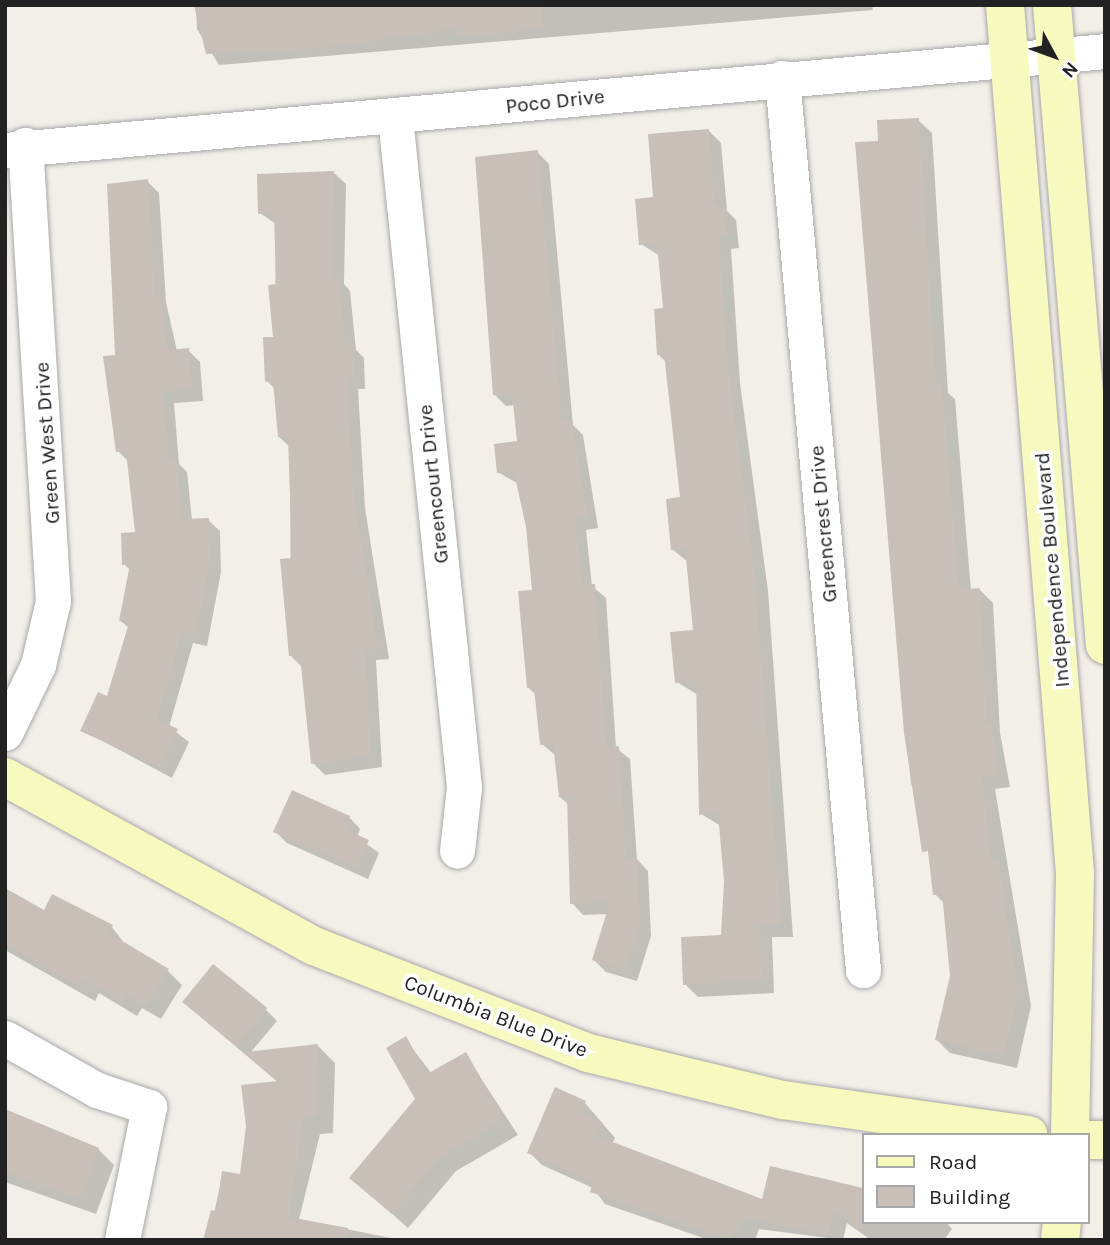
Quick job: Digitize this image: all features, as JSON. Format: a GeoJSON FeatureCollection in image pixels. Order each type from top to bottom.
{"type":"FeatureCollection","features":[{"type":"Feature","properties":{"kind":"main road","name":"Independence Boulevard"},"geometry":{"type":"LineString","coordinates":[[1005,5],[1075,874],[1070,1133]]}},
{"type":"Feature","properties":{"kind":"main road"},"geometry":{"type":"LineString","coordinates":[[1052,5],[1105,645]]}},
{"type":"Feature","properties":{"kind":"main road"},"geometry":{"type":"LineString","coordinates":[[1054,590],[1101,587]]}},
{"type":"Feature","properties":{"kind":"main road","name":"Columbia Blue Drive"},"geometry":{"type":"LineString","coordinates":[[5,777],[314,946],[588,1053],[783,1100],[1015,1133]]}},
{"type":"Feature","properties":{"kind":"street","name":"Poco Drive"},"geometry":{"type":"LineString","coordinates":[[15,148],[395,117],[782,78],[1105,51]]}},
{"type":"Feature","properties":{"kind":"street","name":"Greencrest Drive"},"geometry":{"type":"LineString","coordinates":[[782,78],[863,971]]}},
{"type":"Feature","properties":{"kind":"street","name":"Greencourt Drive"},"geometry":{"type":"LineString","coordinates":[[395,117],[464,787],[457,851]]}},
{"type":"Feature","properties":{"kind":"street","name":"Green West Drive"},"geometry":{"type":"LineString","coordinates":[[5,733],[38,665],[53,601],[54,534],[15,148]]}},
{"type":"Feature","properties":{"kind":"street"},"geometry":{"type":"LineString","coordinates":[[5,1038],[97,1090],[149,1107],[122,1240]]}},
{"type":"Feature","properties":{"kind":"building"},"geometry":{"type":"Polygon","coordinates":[[[194,5],[542,5],[543,29],[457,37],[456,29],[323,48],[206,54],[194,5]]]}},
{"type":"Feature","properties":{"kind":"building"},"geometry":{"type":"Polygon","coordinates":[[[919,118],[936,385],[942,384],[959,590],[980,588],[987,723],[992,723],[998,774],[982,776],[991,860],[998,859],[1018,992],[1004,1056],[935,1040],[950,976],[942,894],[933,895],[928,851],[922,852],[904,733],[855,142],[878,141],[877,120],[919,118]]]}},
{"type":"Feature","properties":{"kind":"building"},"geometry":{"type":"Polygon","coordinates":[[[709,129],[715,206],[724,205],[727,236],[719,237],[728,368],[755,576],[781,925],[760,925],[762,981],[683,985],[681,937],[721,935],[724,882],[718,813],[699,815],[696,681],[675,683],[670,632],[693,630],[685,548],[671,550],[666,499],[680,497],[664,354],[657,355],[654,309],[663,308],[657,243],[639,245],[635,199],[653,197],[648,134],[709,129]]]}},
{"type":"Feature","properties":{"kind":"building"},"geometry":{"type":"Polygon","coordinates":[[[538,150],[562,422],[572,421],[587,517],[575,519],[582,585],[595,584],[606,747],[619,746],[626,858],[637,857],[640,924],[625,971],[592,960],[610,902],[570,904],[567,797],[559,797],[553,744],[540,745],[534,688],[527,688],[518,591],[532,590],[526,527],[514,472],[497,473],[494,444],[517,441],[512,393],[493,395],[475,157],[538,150]]]}},
{"type":"Feature","properties":{"kind":"building"},"geometry":{"type":"Polygon","coordinates":[[[334,171],[332,278],[339,277],[345,345],[353,345],[354,378],[347,378],[354,495],[378,648],[365,649],[371,756],[311,764],[300,655],[289,656],[280,559],[292,558],[288,436],[278,437],[273,381],[265,382],[263,337],[273,337],[268,285],[276,284],[274,213],[258,214],[257,174],[334,171]]]}},
{"type":"Feature","properties":{"kind":"building"},"geometry":{"type":"Polygon","coordinates":[[[148,179],[155,295],[161,294],[167,350],[189,348],[192,390],[163,392],[169,459],[176,458],[182,519],[209,518],[210,559],[196,635],[182,632],[157,719],[178,729],[160,767],[80,731],[98,692],[107,696],[129,623],[119,621],[130,564],[122,565],[121,533],[135,532],[126,451],[116,452],[103,356],[115,355],[107,184],[148,179]]]}},
{"type":"Feature","properties":{"kind":"building"},"geometry":{"type":"Polygon","coordinates":[[[292,790],[350,816],[344,829],[369,840],[356,868],[273,832],[292,790]]]}},
{"type":"Feature","properties":{"kind":"building"},"geometry":{"type":"Polygon","coordinates":[[[5,888],[44,910],[52,894],[113,925],[109,933],[169,969],[146,1006],[127,995],[122,1003],[85,980],[81,988],[5,945],[5,888]]]}},
{"type":"Feature","properties":{"kind":"building"},"geometry":{"type":"Polygon","coordinates":[[[213,964],[267,1008],[237,1046],[182,1002],[213,964]]]}},
{"type":"Feature","properties":{"kind":"building"},"geometry":{"type":"Polygon","coordinates":[[[406,1036],[427,1074],[466,1052],[504,1119],[441,1156],[392,1214],[349,1178],[415,1099],[386,1048],[406,1036]]]}},
{"type":"Feature","properties":{"kind":"building"},"geometry":{"type":"Polygon","coordinates":[[[318,1044],[316,1116],[303,1117],[289,1217],[348,1228],[347,1240],[203,1240],[211,1210],[216,1211],[222,1171],[240,1174],[246,1126],[241,1085],[278,1081],[244,1052],[318,1044]]]}},
{"type":"Feature","properties":{"kind":"building"},"geometry":{"type":"Polygon","coordinates":[[[555,1087],[586,1101],[581,1113],[603,1123],[597,1136],[762,1199],[770,1166],[862,1188],[863,1232],[834,1211],[828,1236],[746,1217],[731,1240],[590,1192],[593,1182],[527,1153],[555,1087]]]}},
{"type":"Feature","properties":{"kind":"building"},"geometry":{"type":"Polygon","coordinates":[[[5,1109],[99,1148],[80,1199],[5,1172],[5,1109]]]}}]}
